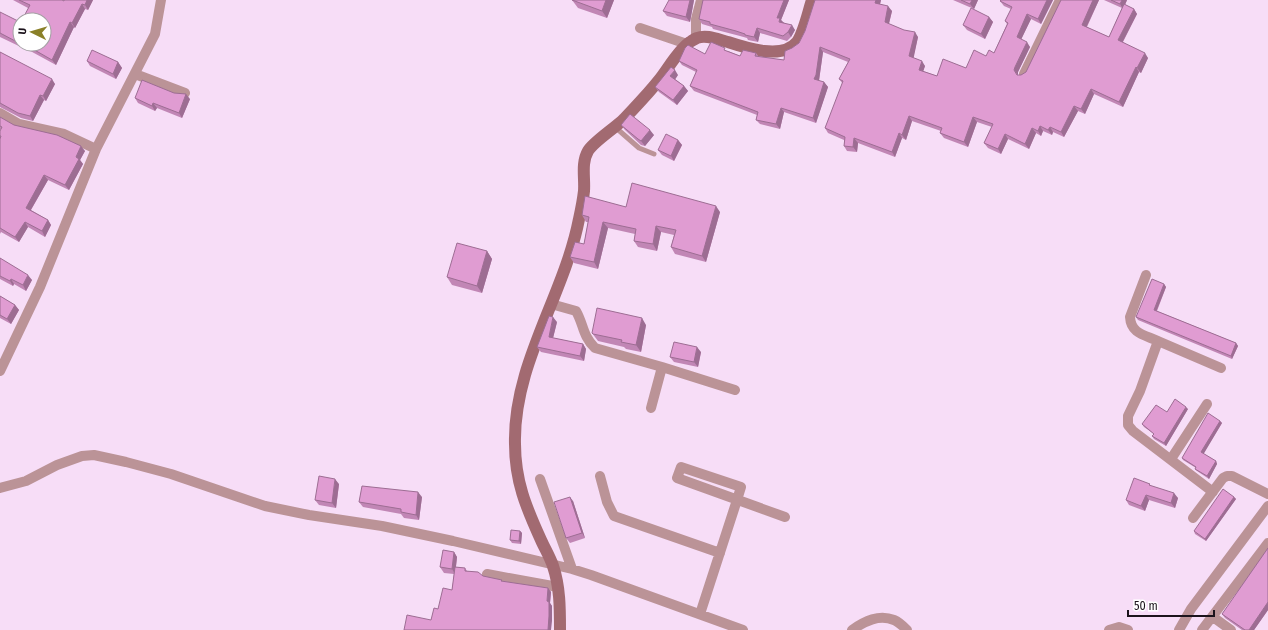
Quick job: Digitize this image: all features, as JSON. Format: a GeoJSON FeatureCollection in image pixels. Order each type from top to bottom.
{"type":"FeatureCollection","features":[{"type":"Feature","properties":{"kind":"street"},"geometry":{"type":"LineString","coordinates":[[0,371],[40,287],[96,149],[110,119],[155,34],[161,0]]}},
{"type":"Feature","properties":{"kind":"street"},"geometry":{"type":"LineString","coordinates":[[560,630],[560,596],[553,565],[528,511],[518,482],[515,444],[516,420],[525,373],[566,266],[578,222],[584,191],[584,171],[588,151],[615,127],[657,82],[692,41],[700,0]]}},
{"type":"Feature","properties":{"kind":"street"},"geometry":{"type":"LineString","coordinates":[[640,28],[692,41],[714,38],[763,51],[779,52],[788,49],[797,42],[812,0]]}},
{"type":"Feature","properties":{"kind":"street"},"geometry":{"type":"LineString","coordinates":[[1024,74],[1060,0]]}},
{"type":"Feature","properties":{"kind":"street"},"geometry":{"type":"LineString","coordinates":[[135,74],[185,93]]}},
{"type":"Feature","properties":{"kind":"street"},"geometry":{"type":"LineString","coordinates":[[1,117],[24,126],[64,134],[96,149]]}},
{"type":"Feature","properties":{"kind":"street"},"geometry":{"type":"LineString","coordinates":[[1146,275],[1130,318],[1130,325],[1134,331],[1221,368]]}},
{"type":"Feature","properties":{"kind":"street"},"geometry":{"type":"LineString","coordinates":[[552,304],[576,311],[585,336],[595,348],[734,390]]}},
{"type":"Feature","properties":{"kind":"street"},"geometry":{"type":"LineString","coordinates":[[1158,341],[1140,391],[1128,416],[1128,425],[1133,431],[1213,492]]}},
{"type":"Feature","properties":{"kind":"street"},"geometry":{"type":"LineString","coordinates":[[651,408],[662,367]]}},
{"type":"Feature","properties":{"kind":"street"},"geometry":{"type":"LineString","coordinates":[[1171,460],[1207,404]]}},
{"type":"Feature","properties":{"kind":"street"},"geometry":{"type":"LineString","coordinates":[[0,488],[26,481],[57,465],[82,456],[94,455],[171,474],[265,506],[309,515],[382,526],[572,569],[740,629]]}},
{"type":"Feature","properties":{"kind":"street"},"geometry":{"type":"LineString","coordinates":[[700,614],[720,553],[737,500],[741,487],[681,467],[677,478],[737,500],[785,517]]}},
{"type":"Feature","properties":{"kind":"street"},"geometry":{"type":"LineString","coordinates":[[600,476],[607,502],[614,516],[720,553]]}},
{"type":"Feature","properties":{"kind":"street"},"geometry":{"type":"LineString","coordinates":[[1193,518],[1223,478],[1227,476],[1232,476],[1268,494]]}},
{"type":"Feature","properties":{"kind":"street"},"geometry":{"type":"LineString","coordinates":[[540,479],[572,569]]}},
{"type":"Feature","properties":{"kind":"street"},"geometry":{"type":"LineString","coordinates":[[1179,630],[1192,609],[1268,506]]}},
{"type":"Feature","properties":{"kind":"street"},"geometry":{"type":"LineString","coordinates":[[1202,630],[1268,543]]}},
{"type":"Feature","properties":{"kind":"street"},"geometry":{"type":"LineString","coordinates":[[487,574],[558,587]]}},
{"type":"Feature","properties":{"kind":"street"},"geometry":{"type":"LineString","coordinates":[[1213,617],[1231,630]]}},
{"type":"Feature","properties":{"kind":"street"},"geometry":{"type":"LineString","coordinates":[[852,630],[866,621],[876,618],[895,620],[907,630]]}},
{"type":"Feature","properties":{"kind":"street"},"geometry":{"type":"LineString","coordinates":[[1109,630],[1119,627],[1128,630]]}},
{"type":"Feature","properties":{"kind":"lane"},"geometry":{"type":"LineString","coordinates":[[615,127],[639,148],[654,154]]}},
{"type":"Feature","properties":{"kind":"building"},"geometry":{"type":"Polygon","coordinates":[[[19,0],[87,0],[85,5],[82,4],[72,23],[70,22],[52,60],[38,52],[52,52],[52,12],[26,12],[30,5],[19,0]]]}},
{"type":"Feature","properties":{"kind":"building"},"geometry":{"type":"Polygon","coordinates":[[[572,0],[606,0],[602,11],[572,0]]]}},
{"type":"Feature","properties":{"kind":"building"},"geometry":{"type":"Polygon","coordinates":[[[669,0],[690,0],[686,17],[663,11],[669,0]]]}},
{"type":"Feature","properties":{"kind":"building"},"geometry":{"type":"Polygon","coordinates":[[[703,0],[784,0],[777,18],[780,18],[779,22],[792,25],[788,32],[783,36],[757,28],[754,37],[745,35],[699,19],[703,0]]]}},
{"type":"Feature","properties":{"kind":"building"},"geometry":{"type":"Polygon","coordinates":[[[815,0],[876,0],[875,3],[888,6],[885,22],[904,30],[915,32],[909,56],[922,61],[919,70],[937,76],[943,59],[966,68],[974,50],[986,56],[989,50],[994,53],[1008,23],[1005,21],[1012,7],[1000,1],[1001,0],[1047,0],[1038,19],[1027,14],[1017,37],[1027,42],[1014,70],[1017,75],[1021,75],[1026,72],[1061,0],[1093,0],[1082,25],[1109,37],[1124,4],[1134,9],[1118,40],[1145,53],[1137,68],[1136,67],[1119,102],[1091,89],[1081,109],[1074,106],[1061,132],[1050,127],[1048,130],[1040,126],[1038,131],[1032,128],[1025,144],[1005,134],[998,149],[984,143],[993,124],[973,117],[964,142],[940,133],[942,128],[909,116],[902,135],[899,133],[892,152],[854,138],[853,147],[844,146],[845,137],[825,128],[843,81],[839,79],[850,59],[820,47],[816,75],[814,79],[824,82],[813,118],[781,108],[776,124],[756,120],[758,112],[690,86],[697,70],[679,61],[688,45],[705,54],[711,42],[725,48],[724,50],[740,56],[743,50],[756,53],[755,56],[784,60],[785,51],[799,43],[805,31],[815,0]]]}},
{"type":"Feature","properties":{"kind":"building"},"geometry":{"type":"Polygon","coordinates":[[[961,0],[972,0],[970,4],[961,0]]]}},
{"type":"Feature","properties":{"kind":"building"},"geometry":{"type":"Polygon","coordinates":[[[1111,0],[1122,0],[1120,4],[1111,0]]]}},
{"type":"Feature","properties":{"kind":"building"},"geometry":{"type":"Polygon","coordinates":[[[971,8],[989,17],[981,34],[963,25],[971,8]]]}},
{"type":"Feature","properties":{"kind":"building"},"geometry":{"type":"Polygon","coordinates":[[[0,12],[12,18],[12,39],[0,33],[0,12]]]}},
{"type":"Feature","properties":{"kind":"building"},"geometry":{"type":"Polygon","coordinates":[[[92,50],[118,62],[113,74],[87,61],[92,50]]]}},
{"type":"Feature","properties":{"kind":"building"},"geometry":{"type":"Polygon","coordinates":[[[0,52],[52,79],[43,96],[40,95],[30,116],[18,113],[0,103],[0,52]]]}},
{"type":"Feature","properties":{"kind":"building"},"geometry":{"type":"Polygon","coordinates":[[[671,67],[675,70],[670,76],[684,86],[673,100],[655,87],[671,67]]]}},
{"type":"Feature","properties":{"kind":"building"},"geometry":{"type":"Polygon","coordinates":[[[142,80],[174,93],[186,94],[179,113],[153,103],[152,106],[135,98],[142,80]]]}},
{"type":"Feature","properties":{"kind":"building"},"geometry":{"type":"Polygon","coordinates":[[[630,114],[650,130],[641,141],[621,125],[630,114]]]}},
{"type":"Feature","properties":{"kind":"building"},"geometry":{"type":"Polygon","coordinates":[[[0,117],[14,125],[57,135],[81,146],[76,157],[79,159],[65,185],[44,175],[26,208],[48,220],[42,231],[25,222],[15,237],[0,228],[0,131],[2,127],[0,126],[0,117]]]}},
{"type":"Feature","properties":{"kind":"building"},"geometry":{"type":"Polygon","coordinates":[[[666,134],[678,140],[671,156],[658,150],[666,134]]]}},
{"type":"Feature","properties":{"kind":"building"},"geometry":{"type":"Polygon","coordinates":[[[632,183],[716,206],[702,256],[671,247],[676,230],[656,226],[653,244],[634,241],[636,229],[603,222],[594,262],[570,257],[575,242],[584,244],[589,217],[582,215],[585,196],[626,207],[632,183]]]}},
{"type":"Feature","properties":{"kind":"building"},"geometry":{"type":"Polygon","coordinates":[[[457,243],[487,251],[477,286],[447,277],[457,243]]]}},
{"type":"Feature","properties":{"kind":"building"},"geometry":{"type":"Polygon","coordinates":[[[0,258],[28,275],[23,285],[11,279],[10,281],[0,276],[0,258]]]}},
{"type":"Feature","properties":{"kind":"building"},"geometry":{"type":"Polygon","coordinates":[[[1152,279],[1164,284],[1154,310],[1236,343],[1231,356],[1136,317],[1152,279]]]}},
{"type":"Feature","properties":{"kind":"building"},"geometry":{"type":"Polygon","coordinates":[[[0,296],[15,305],[7,319],[0,315],[0,296]]]}},
{"type":"Feature","properties":{"kind":"building"},"geometry":{"type":"Polygon","coordinates":[[[597,308],[642,318],[636,345],[621,342],[622,340],[593,334],[597,308]]]}},
{"type":"Feature","properties":{"kind":"building"},"geometry":{"type":"Polygon","coordinates":[[[549,316],[553,317],[549,337],[583,344],[580,356],[537,347],[549,316]]]}},
{"type":"Feature","properties":{"kind":"building"},"geometry":{"type":"Polygon","coordinates":[[[674,342],[697,347],[694,362],[670,357],[674,342]]]}},
{"type":"Feature","properties":{"kind":"building"},"geometry":{"type":"Polygon","coordinates":[[[1175,399],[1186,407],[1164,443],[1152,436],[1154,434],[1142,424],[1156,405],[1167,412],[1175,399]]]}},
{"type":"Feature","properties":{"kind":"building"},"geometry":{"type":"Polygon","coordinates":[[[1208,413],[1220,421],[1201,452],[1216,461],[1207,476],[1195,469],[1196,467],[1182,458],[1208,413]]]}},
{"type":"Feature","properties":{"kind":"building"},"geometry":{"type":"Polygon","coordinates":[[[319,476],[335,479],[332,503],[315,500],[319,476]]]}},
{"type":"Feature","properties":{"kind":"building"},"geometry":{"type":"Polygon","coordinates":[[[1134,478],[1150,484],[1149,485],[1174,493],[1171,503],[1146,495],[1141,506],[1126,500],[1134,478]]]}},
{"type":"Feature","properties":{"kind":"building"},"geometry":{"type":"Polygon","coordinates":[[[362,486],[418,492],[416,515],[401,512],[401,509],[359,502],[362,486]]]}},
{"type":"Feature","properties":{"kind":"building"},"geometry":{"type":"Polygon","coordinates":[[[1223,489],[1234,497],[1205,539],[1194,531],[1223,489]]]}},
{"type":"Feature","properties":{"kind":"building"},"geometry":{"type":"Polygon","coordinates":[[[570,497],[582,533],[566,538],[554,502],[570,497]]]}},
{"type":"Feature","properties":{"kind":"building"},"geometry":{"type":"Polygon","coordinates":[[[511,530],[520,531],[519,541],[510,540],[511,530]]]}},
{"type":"Feature","properties":{"kind":"building"},"geometry":{"type":"Polygon","coordinates":[[[1268,548],[1268,602],[1249,630],[1245,630],[1222,614],[1268,548]]]}},
{"type":"Feature","properties":{"kind":"building"},"geometry":{"type":"Polygon","coordinates":[[[443,550],[454,552],[452,569],[440,567],[443,550]]]}},
{"type":"Feature","properties":{"kind":"building"},"geometry":{"type":"Polygon","coordinates":[[[455,567],[465,568],[465,571],[478,572],[483,576],[502,580],[501,581],[548,588],[548,630],[404,630],[407,615],[431,620],[434,608],[438,609],[443,588],[452,590],[455,567]]]}}]}
